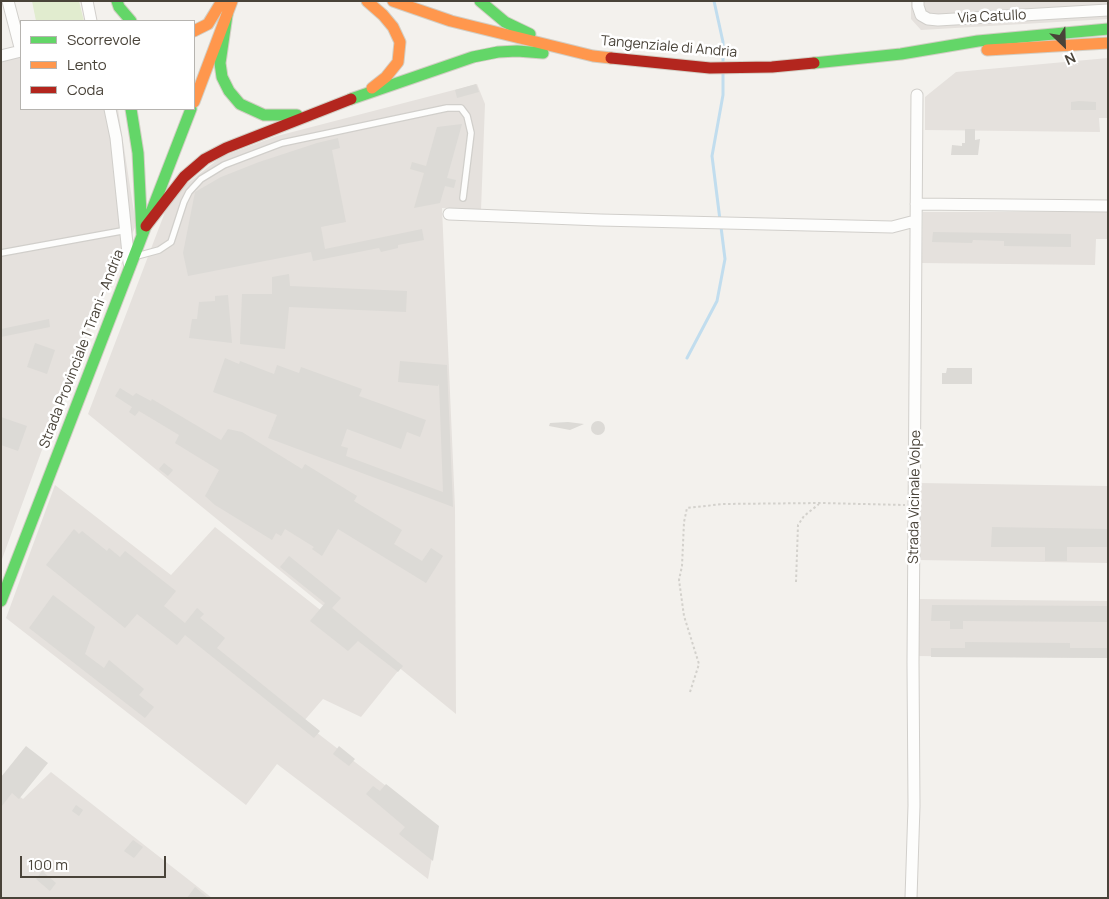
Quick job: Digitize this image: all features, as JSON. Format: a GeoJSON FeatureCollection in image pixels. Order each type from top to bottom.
{"type":"FeatureCollection","features":[{"type":"Feature","properties":{"kind":"main road"},"geometry":{"type":"LineString","coordinates":[[112,1],[116,20]]}},
{"type":"Feature","properties":{"kind":"main road"},"geometry":{"type":"LineString","coordinates":[[117,1],[119,7],[131,20]]}},
{"type":"Feature","properties":{"kind":"main road"},"geometry":{"type":"LineString","coordinates":[[195,30],[208,24],[222,1]]}},
{"type":"Feature","properties":{"kind":"main road"},"geometry":{"type":"LineString","coordinates":[[195,99],[232,1]]}},
{"type":"Feature","properties":{"kind":"main road"},"geometry":{"type":"LineString","coordinates":[[352,99],[380,83],[398,62],[400,42],[393,27],[367,1]]}},
{"type":"Feature","properties":{"kind":"main road","name":"Tangenziale di Andria"},"geometry":{"type":"LineString","coordinates":[[393,1],[451,21],[594,56],[710,68],[772,67],[919,52],[1015,49],[1108,43]]}},
{"type":"Feature","properties":{"kind":"main road"},"geometry":{"type":"LineString","coordinates":[[480,1],[505,22],[572,51]]}},
{"type":"Feature","properties":{"kind":"main road"},"geometry":{"type":"LineString","coordinates":[[227,15],[220,62],[222,77],[229,91],[240,104],[264,115],[315,113]]}},
{"type":"Feature","properties":{"kind":"main road","name":"Tangenziale di Andria"},"geometry":{"type":"LineString","coordinates":[[919,52],[978,41],[1108,29]]}},
{"type":"Feature","properties":{"kind":"main road"},"geometry":{"type":"LineString","coordinates":[[144,231],[184,177],[205,159],[226,148],[315,113],[473,57],[498,52],[537,52],[570,59],[594,56]]}},
{"type":"Feature","properties":{"kind":"main road"},"geometry":{"type":"LineString","coordinates":[[131,110],[138,153],[144,231]]}},
{"type":"Feature","properties":{"kind":"main road","name":"Strada Provinciale 1 Trani - Andria"},"geometry":{"type":"LineString","coordinates":[[1,601],[191,110]]}},
{"type":"Feature","properties":{"kind":"street"},"geometry":{"type":"LineString","coordinates":[[8,1],[20,47]]}},
{"type":"Feature","properties":{"kind":"street"},"geometry":{"type":"LineString","coordinates":[[87,1],[91,20]]}},
{"type":"Feature","properties":{"kind":"street","name":"Via Catullo"},"geometry":{"type":"LineString","coordinates":[[918,1],[921,15],[928,19],[938,20],[1108,10]]}},
{"type":"Feature","properties":{"kind":"street"},"geometry":{"type":"LineString","coordinates":[[1,56],[20,51]]}},
{"type":"Feature","properties":{"kind":"street","name":"Strada Vicinale Volpe"},"geometry":{"type":"LineString","coordinates":[[911,898],[914,806],[912,662],[917,95]]}},
{"type":"Feature","properties":{"kind":"street"},"geometry":{"type":"LineString","coordinates":[[110,110],[116,138],[130,269]]}},
{"type":"Feature","properties":{"kind":"street"},"geometry":{"type":"LineString","coordinates":[[916,204],[1108,206]]}},
{"type":"Feature","properties":{"kind":"street"},"geometry":{"type":"LineString","coordinates":[[449,214],[600,220],[892,227],[916,221]]}},
{"type":"Feature","properties":{"kind":"lane"},"geometry":{"type":"LineString","coordinates":[[135,256],[159,250],[171,242],[189,192],[200,180],[224,165],[282,142],[448,108],[461,108],[467,116],[471,133],[463,198]]}},
{"type":"Feature","properties":{"kind":"lane"},"geometry":{"type":"LineString","coordinates":[[1,253],[127,230]]}},
{"type":"Feature","properties":{"kind":"path"},"geometry":{"type":"LineString","coordinates":[[796,582],[798,525],[804,516],[821,503]]}},
{"type":"Feature","properties":{"kind":"path"},"geometry":{"type":"LineString","coordinates":[[690,692],[699,664],[684,616],[679,580],[687,508],[723,504],[821,503],[914,505]]}},
{"type":"Feature","properties":{"kind":"shaded area"},"geometry":{"type":"Polygon","coordinates":[[[911,1],[1108,1],[1108,19],[921,30],[911,19],[911,1]]]}},
{"type":"Feature","properties":{"kind":"shaded area"},"geometry":{"type":"Polygon","coordinates":[[[20,45],[20,110],[118,110],[136,225],[66,384],[1,562],[1,50],[20,45]]]}},
{"type":"Feature","properties":{"kind":"shaded area"},"geometry":{"type":"Polygon","coordinates":[[[1108,58],[1108,118],[1099,118],[1100,132],[925,130],[925,97],[956,72],[1108,58]]]}},
{"type":"Feature","properties":{"kind":"shaded area"},"geometry":{"type":"Polygon","coordinates":[[[477,84],[485,104],[481,210],[442,208],[455,508],[456,714],[88,414],[165,212],[184,186],[221,157],[277,136],[477,84]]]}},
{"type":"Feature","properties":{"kind":"shaded area"},"geometry":{"type":"Polygon","coordinates":[[[923,212],[1108,212],[1108,239],[1096,239],[1095,265],[922,263],[923,212]]]}},
{"type":"Feature","properties":{"kind":"shaded area"},"geometry":{"type":"Polygon","coordinates":[[[920,483],[1108,486],[1108,563],[918,560],[920,483]]]}},
{"type":"Feature","properties":{"kind":"shaded area"},"geometry":{"type":"Polygon","coordinates":[[[55,485],[171,575],[215,527],[398,671],[361,717],[323,699],[303,722],[438,826],[428,879],[277,764],[246,805],[6,618],[55,485]]]}},
{"type":"Feature","properties":{"kind":"shaded area"},"geometry":{"type":"Polygon","coordinates":[[[916,599],[1108,601],[1108,658],[916,656],[916,599]]]}},
{"type":"Feature","properties":{"kind":"shaded area"},"geometry":{"type":"Polygon","coordinates":[[[51,772],[212,898],[1,898],[1,783],[23,799],[51,772]]]}},
{"type":"Feature","properties":{"kind":"green space"},"geometry":{"type":"Polygon","coordinates":[[[32,1],[79,1],[84,20],[36,20],[32,1]]]}},
{"type":"Feature","properties":{"kind":"building"},"geometry":{"type":"Polygon","coordinates":[[[476,84],[479,92],[457,98],[455,90],[476,84]]]}},
{"type":"Feature","properties":{"kind":"building"},"geometry":{"type":"Polygon","coordinates":[[[1071,102],[1096,102],[1096,110],[1071,110],[1071,102]]]}},
{"type":"Feature","properties":{"kind":"building"},"geometry":{"type":"Polygon","coordinates":[[[462,124],[447,178],[456,180],[454,188],[445,186],[440,203],[414,208],[424,173],[410,169],[412,162],[426,166],[437,127],[462,124]]]}},
{"type":"Feature","properties":{"kind":"building"},"geometry":{"type":"Polygon","coordinates":[[[965,129],[975,129],[975,140],[980,139],[978,155],[951,155],[952,145],[962,146],[962,143],[965,143],[965,129]]]}},
{"type":"Feature","properties":{"kind":"building"},"geometry":{"type":"Polygon","coordinates":[[[338,138],[340,148],[332,150],[346,222],[321,227],[325,249],[422,229],[424,240],[398,245],[398,248],[381,252],[379,248],[313,261],[311,252],[188,276],[183,253],[195,192],[221,177],[259,162],[338,138]]]}},
{"type":"Feature","properties":{"kind":"building"},"geometry":{"type":"Polygon","coordinates":[[[933,232],[1071,234],[1071,247],[1004,246],[1004,241],[973,240],[972,243],[932,242],[933,232]]]}},
{"type":"Feature","properties":{"kind":"building"},"geometry":{"type":"Polygon","coordinates":[[[289,274],[290,286],[407,291],[406,312],[289,307],[285,349],[240,344],[242,294],[272,294],[272,277],[289,274]]]}},
{"type":"Feature","properties":{"kind":"building"},"geometry":{"type":"Polygon","coordinates":[[[228,295],[232,343],[189,338],[192,319],[197,319],[199,302],[215,301],[215,296],[228,295]]]}},
{"type":"Feature","properties":{"kind":"building"},"geometry":{"type":"Polygon","coordinates":[[[49,319],[50,327],[1,337],[1,329],[49,319]]]}},
{"type":"Feature","properties":{"kind":"building"},"geometry":{"type":"Polygon","coordinates":[[[35,343],[55,350],[47,374],[27,367],[35,343]]]}},
{"type":"Feature","properties":{"kind":"building"},"geometry":{"type":"Polygon","coordinates":[[[225,358],[239,364],[240,361],[274,374],[277,365],[299,373],[301,367],[362,389],[359,396],[426,420],[420,437],[407,432],[401,449],[347,429],[341,446],[348,448],[346,456],[443,492],[439,384],[438,386],[398,382],[400,361],[447,365],[453,507],[268,438],[277,415],[213,392],[225,358]]]}},
{"type":"Feature","properties":{"kind":"building"},"geometry":{"type":"Polygon","coordinates":[[[947,368],[972,368],[972,384],[942,384],[942,373],[946,373],[947,368]]]}},
{"type":"Feature","properties":{"kind":"building"},"geometry":{"type":"Polygon","coordinates":[[[120,388],[133,396],[136,393],[151,401],[152,399],[221,440],[228,429],[242,432],[302,469],[305,464],[357,496],[354,501],[402,530],[394,544],[422,561],[431,548],[443,556],[426,583],[338,529],[322,556],[312,549],[314,547],[285,529],[281,536],[276,533],[272,540],[215,505],[205,496],[219,470],[175,443],[179,435],[139,411],[135,416],[129,412],[132,407],[115,396],[120,388]]]}},
{"type":"Feature","properties":{"kind":"building"},"geometry":{"type":"Polygon","coordinates":[[[1,417],[27,426],[18,451],[1,445],[1,417]]]}},
{"type":"Feature","properties":{"kind":"building"},"geometry":{"type":"Polygon","coordinates":[[[598,421],[603,423],[605,428],[603,433],[598,435],[593,433],[591,428],[593,423],[598,421]]]}},
{"type":"Feature","properties":{"kind":"building"},"geometry":{"type":"Polygon","coordinates":[[[568,422],[584,424],[570,430],[549,426],[550,423],[568,422]]]}},
{"type":"Feature","properties":{"kind":"building"},"geometry":{"type":"Polygon","coordinates":[[[164,463],[173,470],[168,476],[159,469],[164,463]]]}},
{"type":"Feature","properties":{"kind":"building"},"geometry":{"type":"Polygon","coordinates":[[[992,527],[1108,529],[1108,547],[1067,547],[1067,561],[1045,561],[1045,547],[991,547],[992,527]]]}},
{"type":"Feature","properties":{"kind":"building"},"geometry":{"type":"Polygon","coordinates":[[[74,529],[79,534],[82,531],[107,551],[109,548],[120,557],[125,551],[176,591],[164,606],[185,623],[197,608],[204,614],[200,618],[225,638],[217,648],[320,731],[314,738],[185,635],[177,645],[137,614],[125,628],[46,565],[74,529]]]}},
{"type":"Feature","properties":{"kind":"building"},"geometry":{"type":"Polygon","coordinates":[[[289,556],[341,598],[332,608],[403,666],[398,672],[358,641],[348,651],[310,621],[325,603],[280,567],[289,556]]]}},
{"type":"Feature","properties":{"kind":"building"},"geometry":{"type":"Polygon","coordinates":[[[53,595],[95,627],[85,654],[104,668],[109,660],[144,689],[139,695],[154,707],[145,718],[29,628],[53,595]]]}},
{"type":"Feature","properties":{"kind":"building"},"geometry":{"type":"Polygon","coordinates":[[[932,605],[1108,606],[1108,622],[963,621],[963,629],[950,629],[950,621],[931,621],[932,605]]]}},
{"type":"Feature","properties":{"kind":"building"},"geometry":{"type":"Polygon","coordinates":[[[965,642],[1070,643],[1070,648],[1108,648],[1108,658],[931,657],[931,648],[965,648],[965,642]]]}},
{"type":"Feature","properties":{"kind":"building"},"geometry":{"type":"Polygon","coordinates":[[[26,746],[48,763],[19,799],[12,793],[1,807],[1,777],[26,746]]]}},
{"type":"Feature","properties":{"kind":"building"},"geometry":{"type":"Polygon","coordinates":[[[339,746],[355,759],[349,766],[333,754],[339,746]]]}},
{"type":"Feature","properties":{"kind":"building"},"geometry":{"type":"Polygon","coordinates":[[[386,784],[439,826],[433,861],[399,834],[405,827],[366,794],[373,786],[380,791],[386,784]]]}},
{"type":"Feature","properties":{"kind":"building"},"geometry":{"type":"Polygon","coordinates":[[[76,805],[83,810],[79,816],[72,811],[76,805]]]}},
{"type":"Feature","properties":{"kind":"building"},"geometry":{"type":"Polygon","coordinates":[[[133,840],[143,847],[134,858],[124,851],[133,840]]]}},
{"type":"Feature","properties":{"kind":"building"},"geometry":{"type":"Polygon","coordinates":[[[42,871],[56,883],[50,891],[36,879],[42,871]]]}},
{"type":"Feature","properties":{"kind":"building"},"geometry":{"type":"Polygon","coordinates":[[[195,887],[208,898],[187,898],[195,887]]]}},
{"type":"Feature","properties":{"kind":"waterway"},"geometry":{"type":"LineString","coordinates":[[714,1],[723,42],[723,62]]}},
{"type":"Feature","properties":{"kind":"waterway"},"geometry":{"type":"LineString","coordinates":[[720,220],[712,156],[723,95],[723,73]]}},
{"type":"Feature","properties":{"kind":"waterway"},"geometry":{"type":"LineString","coordinates":[[687,358],[717,301],[725,259],[721,227]]}},
{"type":"Feature","properties":{"kind":"traffic: fast"},"geometry":{"type":"LineString","coordinates":[[117,1],[119,7],[130,20]]}},
{"type":"Feature","properties":{"kind":"traffic: fast"},"geometry":{"type":"LineString","coordinates":[[480,1],[505,22],[530,34]]}},
{"type":"Feature","properties":{"kind":"traffic: fast"},"geometry":{"type":"LineString","coordinates":[[227,15],[220,63],[222,77],[229,91],[240,104],[264,115],[297,115]]}},
{"type":"Feature","properties":{"kind":"traffic: fast"},"geometry":{"type":"LineString","coordinates":[[814,63],[901,54],[978,41],[1108,29]]}},
{"type":"Feature","properties":{"kind":"traffic: fast"},"geometry":{"type":"LineString","coordinates":[[351,99],[473,57],[498,52],[543,53]]}},
{"type":"Feature","properties":{"kind":"traffic: fast"},"geometry":{"type":"LineString","coordinates":[[131,110],[138,153],[142,235]]}},
{"type":"Feature","properties":{"kind":"traffic: fast"},"geometry":{"type":"LineString","coordinates":[[1,601],[191,110]]}},
{"type":"Feature","properties":{"kind":"traffic: slow"},"geometry":{"type":"LineString","coordinates":[[195,30],[208,24],[222,1]]}},
{"type":"Feature","properties":{"kind":"traffic: slow"},"geometry":{"type":"LineString","coordinates":[[195,99],[232,1]]}},
{"type":"Feature","properties":{"kind":"traffic: slow"},"geometry":{"type":"LineString","coordinates":[[367,1],[393,27],[400,42],[398,62],[386,77],[372,88]]}},
{"type":"Feature","properties":{"kind":"traffic: slow"},"geometry":{"type":"LineString","coordinates":[[393,1],[451,21],[593,56],[611,58]]}},
{"type":"Feature","properties":{"kind":"traffic: slow"},"geometry":{"type":"LineString","coordinates":[[987,50],[1108,43]]}},
{"type":"Feature","properties":{"kind":"traffic: jam"},"geometry":{"type":"LineString","coordinates":[[611,58],[710,68],[772,67],[814,63]]}},
{"type":"Feature","properties":{"kind":"traffic: jam"},"geometry":{"type":"LineString","coordinates":[[146,226],[184,177],[205,159],[226,148],[351,99]]}}]}
